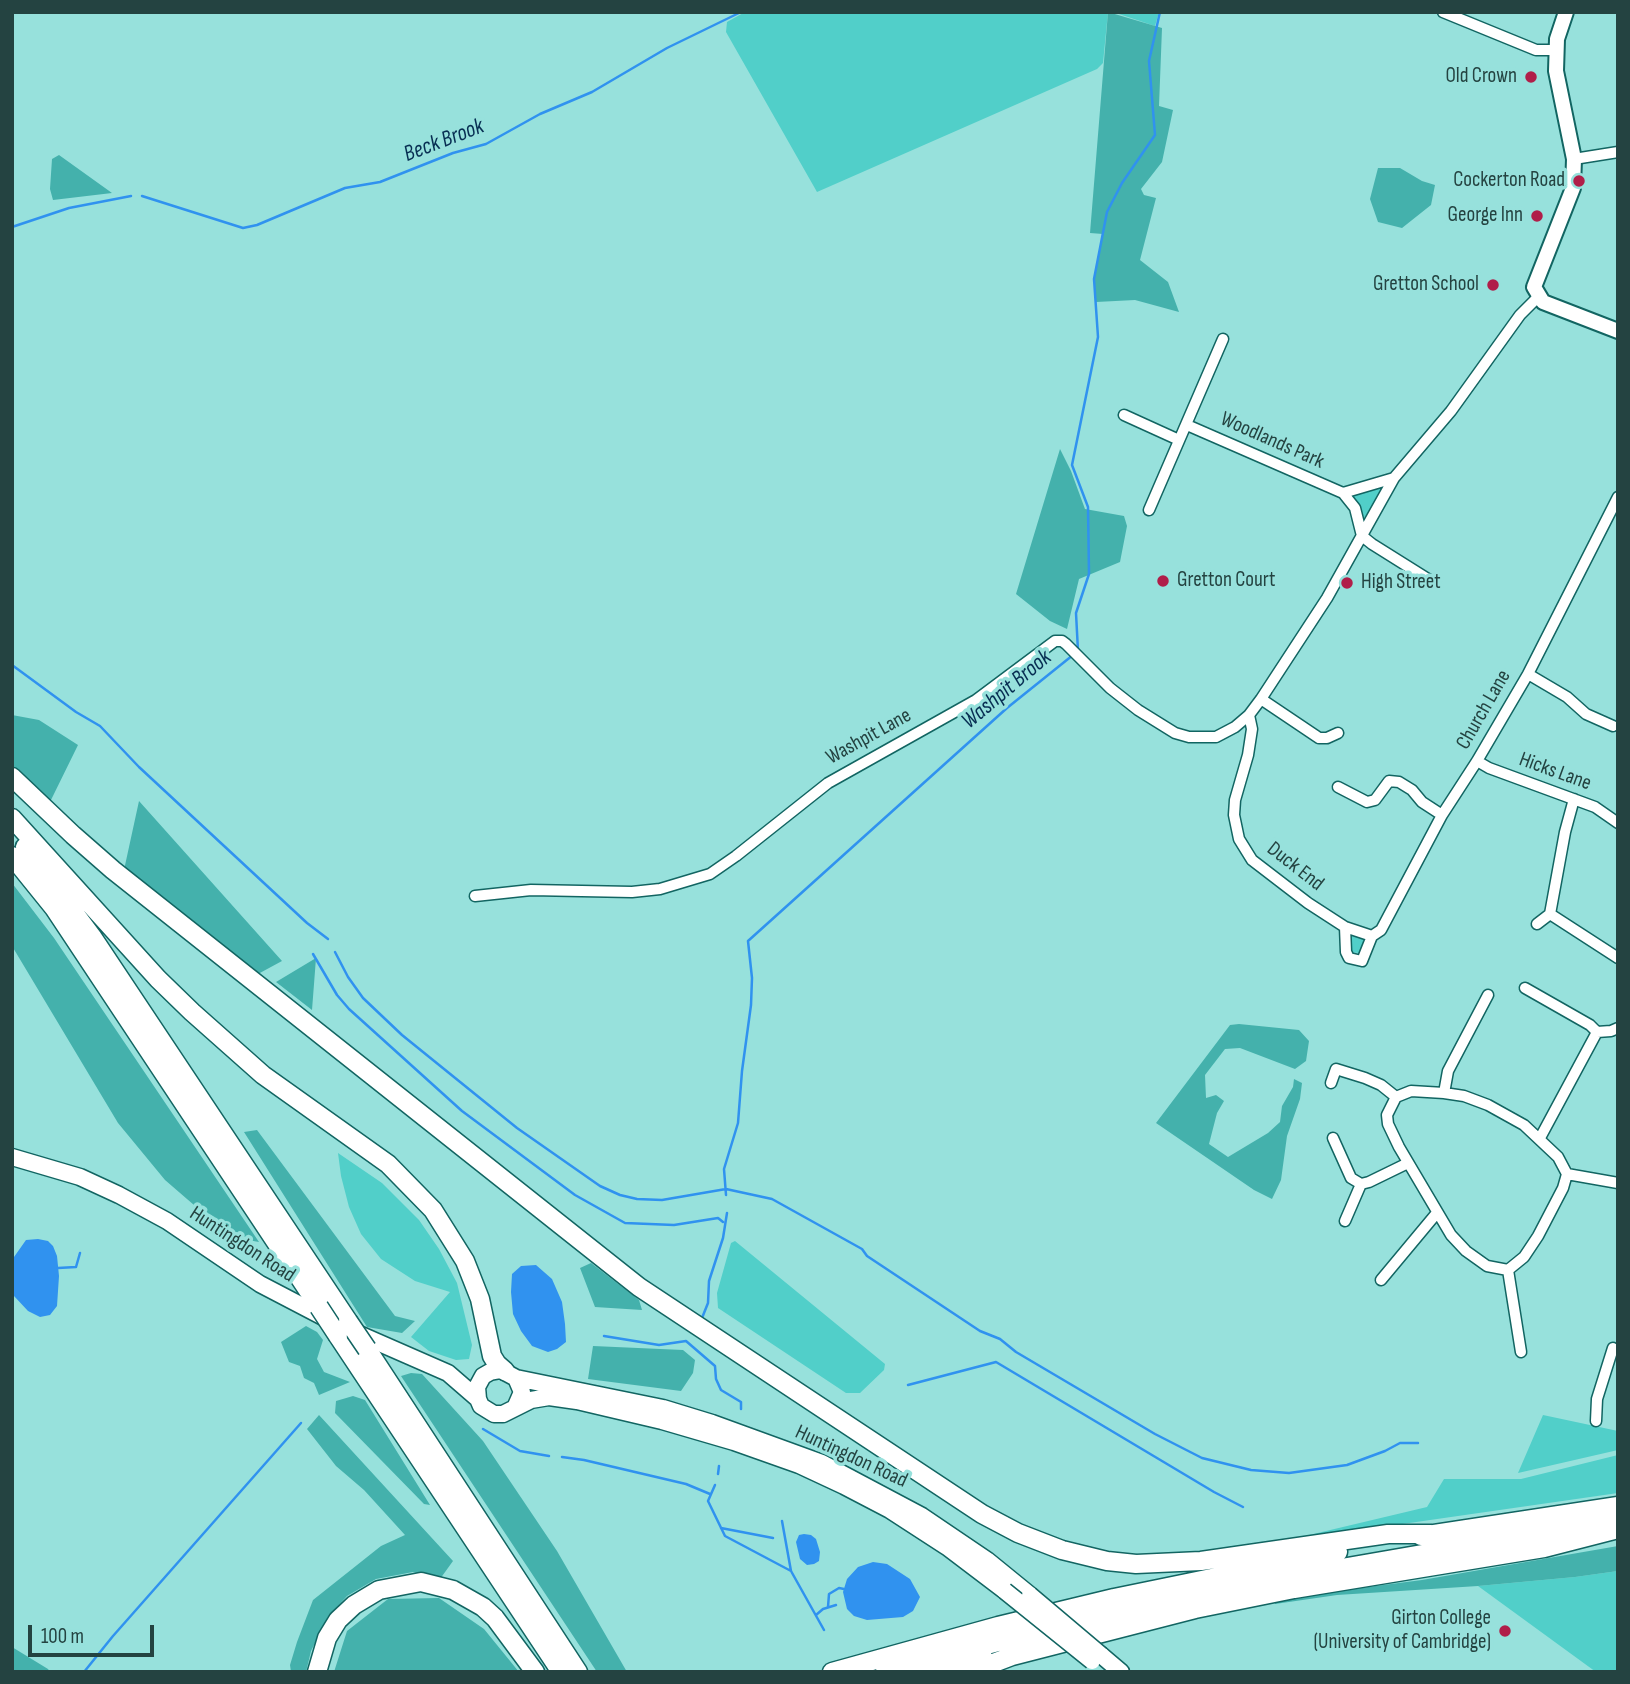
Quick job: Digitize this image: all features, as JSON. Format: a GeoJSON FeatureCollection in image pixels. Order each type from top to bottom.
{"type":"FeatureCollection","features":[{"type":"Feature","properties":{"kind":"highway"},"geometry":{"type":"LineString","coordinates":[[12,777],[113,870],[639,1286],[982,1514],[1018,1533],[1062,1550],[1136,1564],[1201,1561],[1388,1534],[1431,1534]]}},
{"type":"Feature","properties":{"kind":"highway"},"geometry":{"type":"LineString","coordinates":[[12,818],[158,979],[192,1012],[263,1074],[387,1164],[433,1210],[465,1261],[480,1299],[492,1356],[496,1364],[511,1374]]}},
{"type":"Feature","properties":{"kind":"highway"},"geometry":{"type":"LineString","coordinates":[[12,831],[93,938],[561,1672]]}},
{"type":"Feature","properties":{"kind":"highway"},"geometry":{"type":"LineString","coordinates":[[12,856],[54,908],[319,1307],[367,1349],[578,1672]]}},
{"type":"Feature","properties":{"kind":"highway"},"geometry":{"type":"LineString","coordinates":[[832,1672],[998,1626],[1114,1598],[1431,1534],[1618,1506]]}},
{"type":"Feature","properties":{"kind":"highway"},"geometry":{"type":"LineString","coordinates":[[885,1672],[1088,1618],[1232,1587],[1618,1520]]}},
{"type":"Feature","properties":{"kind":"highway"},"geometry":{"type":"LineString","coordinates":[[970,1672],[1012,1656],[1195,1609],[1294,1589],[1544,1548],[1618,1530]]}},
{"type":"Feature","properties":{"kind":"highway"},"geometry":{"type":"LineString","coordinates":[[317,1672],[327,1638],[338,1620],[354,1605],[379,1590],[421,1582],[453,1590],[483,1607],[495,1618],[535,1672]]}},
{"type":"Feature","properties":{"kind":"highway"},"geometry":{"type":"LineString","coordinates":[[936,1672],[1065,1632],[1088,1618]]}},
{"type":"Feature","properties":{"kind":"main road","name":"Huntingdon Road"},"geometry":{"type":"LineString","coordinates":[[12,1157],[80,1177],[119,1195],[167,1222],[260,1284],[296,1304],[448,1373],[478,1399]]}},
{"type":"Feature","properties":{"kind":"main road"},"geometry":{"type":"LineString","coordinates":[[494,1371],[511,1374],[522,1392],[515,1408],[503,1414],[494,1414],[481,1406],[477,1387],[484,1376],[494,1371]]}},
{"type":"Feature","properties":{"kind":"main road","name":"Huntingdon Road"},"geometry":{"type":"LineString","coordinates":[[448,1373],[484,1376]]}},
{"type":"Feature","properties":{"kind":"main road","name":"Huntingdon Road"},"geometry":{"type":"LineString","coordinates":[[511,1374],[663,1408],[822,1463],[922,1516],[986,1560],[1030,1595],[1099,1663]]}},
{"type":"Feature","properties":{"kind":"main road","name":"Huntingdon Road"},"geometry":{"type":"LineString","coordinates":[[515,1408],[531,1400],[549,1397],[577,1401],[722,1439],[799,1465],[890,1510],[947,1547],[1099,1663],[1121,1672]]}},
{"type":"Feature","properties":{"kind":"street"},"geometry":{"type":"LineString","coordinates":[[1443,12],[1536,50],[1556,50]]}},
{"type":"Feature","properties":{"kind":"street"},"geometry":{"type":"LineString","coordinates":[[1249,715],[1327,598],[1394,478],[1451,411],[1513,329],[1536,290],[1573,188],[1574,159],[1556,71],[1556,50],[1566,12]]}},
{"type":"Feature","properties":{"kind":"street"},"geometry":{"type":"LineString","coordinates":[[1574,159],[1618,152]]}},
{"type":"Feature","properties":{"kind":"street"},"geometry":{"type":"LineString","coordinates":[[1536,290],[1543,302],[1618,331]]}},
{"type":"Feature","properties":{"kind":"street","name":"Woodlands Park"},"geometry":{"type":"LineString","coordinates":[[1149,510],[1223,339]]}},
{"type":"Feature","properties":{"kind":"street"},"geometry":{"type":"LineString","coordinates":[[1123,416],[1179,440]]}},
{"type":"Feature","properties":{"kind":"street","name":"Woodlands Park"},"geometry":{"type":"LineString","coordinates":[[1187,425],[1343,493],[1355,508],[1362,536]]}},
{"type":"Feature","properties":{"kind":"street","name":"Woodlands Park"},"geometry":{"type":"LineString","coordinates":[[1343,493],[1394,478]]}},
{"type":"Feature","properties":{"kind":"street","name":"Church Lane"},"geometry":{"type":"LineString","coordinates":[[1345,927],[1346,952],[1349,958],[1363,961],[1372,936],[1381,930],[1442,815],[1528,674],[1618,496]]}},
{"type":"Feature","properties":{"kind":"street"},"geometry":{"type":"LineString","coordinates":[[1362,536],[1431,580]]}},
{"type":"Feature","properties":{"kind":"street","name":"Washpit Lane"},"geometry":{"type":"LineString","coordinates":[[475,896],[531,890],[632,892],[660,889],[710,874],[828,783],[976,700],[1048,644],[1062,641],[1138,710],[1175,733],[1189,737],[1216,737],[1235,727],[1249,715]]}},
{"type":"Feature","properties":{"kind":"street"},"geometry":{"type":"LineString","coordinates":[[1528,674],[1567,696],[1586,714],[1613,726]]}},
{"type":"Feature","properties":{"kind":"street"},"geometry":{"type":"LineString","coordinates":[[1261,699],[1319,738],[1338,733]]}},
{"type":"Feature","properties":{"kind":"street","name":"Duck End"},"geometry":{"type":"LineString","coordinates":[[1249,715],[1252,729],[1250,742],[1235,800],[1234,815],[1239,839],[1252,860],[1308,903],[1345,927],[1372,936]]}},
{"type":"Feature","properties":{"kind":"street","name":"Hicks Lane"},"geometry":{"type":"LineString","coordinates":[[1477,761],[1489,768],[1595,807],[1618,823]]}},
{"type":"Feature","properties":{"kind":"street"},"geometry":{"type":"LineString","coordinates":[[1338,787],[1367,802],[1375,800],[1389,781],[1399,782],[1442,815]]}},
{"type":"Feature","properties":{"kind":"street"},"geometry":{"type":"LineString","coordinates":[[1537,924],[1550,914],[1574,799]]}},
{"type":"Feature","properties":{"kind":"street"},"geometry":{"type":"LineString","coordinates":[[1550,914],[1618,958]]}},
{"type":"Feature","properties":{"kind":"street"},"geometry":{"type":"LineString","coordinates":[[1525,988],[1590,1025],[1597,1032],[1618,1028]]}},
{"type":"Feature","properties":{"kind":"street"},"geometry":{"type":"LineString","coordinates":[[1444,1093],[1448,1071],[1488,995]]}},
{"type":"Feature","properties":{"kind":"street"},"geometry":{"type":"LineString","coordinates":[[1540,1138],[1597,1032]]}},
{"type":"Feature","properties":{"kind":"street"},"geometry":{"type":"LineString","coordinates":[[1331,1083],[1336,1069],[1381,1085],[1396,1097]]}},
{"type":"Feature","properties":{"kind":"street"},"geometry":{"type":"LineString","coordinates":[[1411,1091],[1464,1096],[1498,1110],[1524,1125],[1558,1157],[1567,1174],[1563,1188],[1524,1257],[1508,1270],[1487,1266],[1466,1251],[1451,1236],[1436,1214],[1388,1124],[1390,1107],[1396,1097],[1411,1091]]}},
{"type":"Feature","properties":{"kind":"street"},"geometry":{"type":"LineString","coordinates":[[1333,1138],[1351,1178],[1361,1184],[1408,1163]]}},
{"type":"Feature","properties":{"kind":"street"},"geometry":{"type":"LineString","coordinates":[[1567,1174],[1618,1183]]}},
{"type":"Feature","properties":{"kind":"street"},"geometry":{"type":"LineString","coordinates":[[1345,1221],[1361,1184]]}},
{"type":"Feature","properties":{"kind":"street"},"geometry":{"type":"LineString","coordinates":[[1381,1280],[1436,1214]]}},
{"type":"Feature","properties":{"kind":"street"},"geometry":{"type":"LineString","coordinates":[[1508,1270],[1521,1352]]}},
{"type":"Feature","properties":{"kind":"street"},"geometry":{"type":"LineString","coordinates":[[1596,1422],[1597,1399],[1614,1363],[1613,1348]]}},
{"type":"Feature","properties":{"kind":"shaded area"},"geometry":{"type":"Polygon","coordinates":[[[745,12],[1108,12],[1103,63],[1097,69],[817,192],[726,32],[727,22],[745,12]]]}},
{"type":"Feature","properties":{"kind":"shaded area"},"geometry":{"type":"Polygon","coordinates":[[[1108,12],[1162,28],[1159,106],[1173,110],[1162,162],[1141,189],[1144,195],[1156,198],[1140,260],[1168,282],[1179,312],[1135,300],[1096,302],[1094,279],[1103,234],[1090,233],[1108,12]]]}},
{"type":"Feature","properties":{"kind":"shaded area"},"geometry":{"type":"Polygon","coordinates":[[[1113,12],[1159,12],[1155,26],[1113,12]]]}},
{"type":"Feature","properties":{"kind":"shaded area"},"geometry":{"type":"Polygon","coordinates":[[[59,155],[112,193],[53,200],[50,189],[52,159],[59,155]]]}},
{"type":"Feature","properties":{"kind":"shaded area"},"geometry":{"type":"Polygon","coordinates":[[[1378,168],[1400,168],[1435,185],[1431,205],[1402,228],[1378,222],[1370,199],[1378,168]]]}},
{"type":"Feature","properties":{"kind":"shaded area"},"geometry":{"type":"Polygon","coordinates":[[[1060,449],[1085,509],[1124,516],[1127,526],[1120,562],[1079,579],[1067,629],[1050,621],[1016,594],[1060,449]]]}},
{"type":"Feature","properties":{"kind":"shaded area"},"geometry":{"type":"Polygon","coordinates":[[[1387,483],[1363,520],[1349,493],[1387,483]]]}},
{"type":"Feature","properties":{"kind":"shaded area"},"geometry":{"type":"Polygon","coordinates":[[[12,715],[39,720],[78,745],[50,802],[12,766],[12,715]]]}},
{"type":"Feature","properties":{"kind":"shaded area"},"geometry":{"type":"Polygon","coordinates":[[[139,801],[282,961],[258,974],[124,870],[139,801]]]}},
{"type":"Feature","properties":{"kind":"shaded area"},"geometry":{"type":"Polygon","coordinates":[[[12,883],[54,938],[259,1242],[231,1237],[165,1180],[118,1123],[12,946],[12,883]]]}},
{"type":"Feature","properties":{"kind":"shaded area"},"geometry":{"type":"Polygon","coordinates":[[[1349,934],[1362,936],[1366,941],[1359,953],[1349,952],[1349,934]]]}},
{"type":"Feature","properties":{"kind":"shaded area"},"geometry":{"type":"Polygon","coordinates":[[[316,958],[312,1010],[276,982],[316,958]]]}},
{"type":"Feature","properties":{"kind":"shaded area"},"geometry":{"type":"Polygon","coordinates":[[[1230,1025],[1299,1030],[1309,1041],[1306,1061],[1295,1069],[1240,1048],[1225,1049],[1205,1075],[1206,1098],[1216,1095],[1224,1101],[1217,1113],[1209,1144],[1228,1157],[1268,1133],[1280,1122],[1282,1106],[1293,1087],[1294,1079],[1302,1083],[1300,1099],[1287,1136],[1281,1180],[1272,1199],[1254,1190],[1156,1123],[1230,1025]]]}},
{"type":"Feature","properties":{"kind":"shaded area"},"geometry":{"type":"Polygon","coordinates":[[[257,1130],[395,1316],[415,1321],[402,1333],[367,1327],[244,1132],[257,1130]]]}},
{"type":"Feature","properties":{"kind":"shaded area"},"geometry":{"type":"Polygon","coordinates":[[[338,1153],[382,1183],[419,1220],[439,1249],[457,1283],[472,1345],[469,1359],[456,1360],[429,1351],[411,1337],[450,1292],[415,1281],[381,1259],[361,1234],[349,1207],[338,1153]]]}},
{"type":"Feature","properties":{"kind":"shaded area"},"geometry":{"type":"Polygon","coordinates":[[[26,1240],[48,1241],[53,1246],[59,1276],[57,1306],[50,1315],[40,1317],[28,1311],[14,1296],[12,1286],[14,1257],[26,1240]]]}},
{"type":"Feature","properties":{"kind":"shaded area"},"geometry":{"type":"Polygon","coordinates":[[[735,1241],[885,1364],[884,1370],[860,1393],[846,1393],[718,1308],[717,1293],[731,1243],[735,1241]]]}},
{"type":"Feature","properties":{"kind":"shaded area"},"geometry":{"type":"Polygon","coordinates":[[[591,1263],[639,1300],[642,1310],[595,1307],[580,1268],[591,1263]]]}},
{"type":"Feature","properties":{"kind":"shaded area"},"geometry":{"type":"Polygon","coordinates":[[[536,1265],[552,1279],[562,1302],[566,1342],[548,1352],[532,1346],[513,1314],[512,1274],[521,1266],[536,1265]]]}},
{"type":"Feature","properties":{"kind":"shaded area"},"geometry":{"type":"Polygon","coordinates":[[[306,1326],[317,1332],[323,1340],[317,1359],[324,1372],[350,1382],[319,1395],[314,1383],[304,1378],[300,1366],[289,1362],[281,1342],[306,1326]]]}},
{"type":"Feature","properties":{"kind":"shaded area"},"geometry":{"type":"Polygon","coordinates":[[[593,1346],[683,1350],[695,1360],[693,1373],[681,1391],[588,1379],[593,1346]]]}},
{"type":"Feature","properties":{"kind":"shaded area"},"geometry":{"type":"Polygon","coordinates":[[[422,1374],[483,1441],[557,1551],[627,1672],[597,1672],[401,1376],[422,1374]]]}},
{"type":"Feature","properties":{"kind":"shaded area"},"geometry":{"type":"Polygon","coordinates":[[[353,1396],[365,1400],[430,1505],[424,1504],[335,1413],[336,1401],[353,1396]]]}},
{"type":"Feature","properties":{"kind":"shaded area"},"geometry":{"type":"Polygon","coordinates":[[[319,1415],[453,1561],[440,1579],[413,1572],[376,1579],[347,1596],[328,1617],[311,1651],[306,1672],[291,1672],[290,1665],[297,1642],[313,1600],[381,1546],[405,1535],[364,1490],[336,1466],[307,1429],[319,1415]]]}},
{"type":"Feature","properties":{"kind":"shaded area"},"geometry":{"type":"Polygon","coordinates":[[[1543,1415],[1618,1431],[1618,1450],[1518,1473],[1543,1415]]]}},
{"type":"Feature","properties":{"kind":"shaded area"},"geometry":{"type":"Polygon","coordinates":[[[1618,1455],[1618,1493],[1284,1541],[1427,1507],[1444,1479],[1521,1479],[1618,1455]]]}},
{"type":"Feature","properties":{"kind":"shaded area"},"geometry":{"type":"Polygon","coordinates":[[[804,1534],[816,1539],[820,1552],[819,1561],[814,1564],[807,1565],[800,1559],[796,1542],[799,1535],[804,1534]]]}},
{"type":"Feature","properties":{"kind":"shaded area"},"geometry":{"type":"Polygon","coordinates":[[[1618,1546],[1618,1571],[1478,1586],[1337,1595],[1275,1604],[1275,1599],[1422,1580],[1618,1546]]]}},
{"type":"Feature","properties":{"kind":"shaded area"},"geometry":{"type":"Polygon","coordinates":[[[873,1562],[887,1564],[910,1579],[920,1597],[913,1611],[903,1617],[867,1620],[854,1616],[847,1609],[843,1592],[847,1579],[858,1567],[873,1562]]]}},
{"type":"Feature","properties":{"kind":"shaded area"},"geometry":{"type":"Polygon","coordinates":[[[1618,1571],[1618,1672],[1596,1672],[1478,1586],[1575,1577],[1618,1571]]]}},
{"type":"Feature","properties":{"kind":"shaded area"},"geometry":{"type":"Polygon","coordinates":[[[439,1598],[484,1629],[519,1672],[334,1672],[347,1631],[388,1599],[439,1598]]]}},
{"type":"Feature","properties":{"kind":"shaded area"},"geometry":{"type":"Polygon","coordinates":[[[12,1647],[48,1669],[50,1672],[12,1672],[12,1647]]]}},
{"type":"Feature","properties":{"kind":"waterway","name":"Beck Brook"},"geometry":{"type":"LineString","coordinates":[[142,196],[243,228],[257,225],[345,188],[380,182],[453,153],[486,144],[540,114],[592,92],[667,48],[741,12]]}},
{"type":"Feature","properties":{"kind":"waterway","name":"Washpit Brook"},"geometry":{"type":"LineString","coordinates":[[1078,651],[1076,613],[1089,574],[1088,507],[1072,465],[1098,337],[1094,279],[1107,212],[1122,183],[1155,135],[1149,61],[1160,12]]}},
{"type":"Feature","properties":{"kind":"waterway","name":"Beck Brook"},"geometry":{"type":"LineString","coordinates":[[12,227],[69,208],[131,196]]}},
{"type":"Feature","properties":{"kind":"waterway","name":"Washpit Brook"},"geometry":{"type":"LineString","coordinates":[[726,1195],[724,1169],[738,1123],[751,1005],[752,978],[748,941],[1007,708],[1073,655]]}},
{"type":"Feature","properties":{"kind":"waterway"},"geometry":{"type":"LineString","coordinates":[[12,665],[76,712],[100,726],[139,767],[307,923],[328,939]]}},
{"type":"Feature","properties":{"kind":"waterway"},"geometry":{"type":"LineString","coordinates":[[335,952],[363,998],[402,1035],[517,1128],[600,1186],[637,1199],[662,1200],[726,1189],[772,1199],[862,1249],[867,1256],[980,1331],[1000,1339],[1016,1352],[1155,1434],[1202,1458],[1251,1470],[1289,1473],[1347,1465],[1400,1443],[1418,1443]]}},
{"type":"Feature","properties":{"kind":"waterway"},"geometry":{"type":"LineString","coordinates":[[313,954],[337,995],[349,1009],[462,1111],[575,1195],[625,1223],[674,1225],[718,1218],[723,1222]]}},
{"type":"Feature","properties":{"kind":"waterway","name":"Washpit Brook"},"geometry":{"type":"LineString","coordinates":[[702,1318],[708,1303],[709,1281],[723,1238],[727,1213]]}},
{"type":"Feature","properties":{"kind":"waterway"},"geometry":{"type":"LineString","coordinates":[[58,1268],[76,1267],[80,1253]]}},
{"type":"Feature","properties":{"kind":"waterway","name":"Washpit Brook"},"geometry":{"type":"LineString","coordinates":[[604,1336],[659,1345],[686,1341],[715,1366],[716,1379],[721,1390],[741,1402],[741,1409]]}},
{"type":"Feature","properties":{"kind":"waterway"},"geometry":{"type":"LineString","coordinates":[[908,1385],[996,1362],[1243,1507]]}},
{"type":"Feature","properties":{"kind":"waterway"},"geometry":{"type":"LineString","coordinates":[[84,1672],[301,1423]]}},
{"type":"Feature","properties":{"kind":"waterway"},"geometry":{"type":"LineString","coordinates":[[483,1429],[520,1451],[549,1456]]}},
{"type":"Feature","properties":{"kind":"waterway"},"geometry":{"type":"LineString","coordinates":[[562,1457],[686,1484],[710,1494]]}},
{"type":"Feature","properties":{"kind":"waterway","name":"Washpit Brook"},"geometry":{"type":"LineString","coordinates":[[718,1474],[719,1466]]}},
{"type":"Feature","properties":{"kind":"waterway","name":"Washpit Brook"},"geometry":{"type":"LineString","coordinates":[[715,1485],[708,1501],[725,1536],[791,1571],[824,1630]]}},
{"type":"Feature","properties":{"kind":"waterway"},"geometry":{"type":"LineString","coordinates":[[782,1521],[791,1571]]}},
{"type":"Feature","properties":{"kind":"waterway"},"geometry":{"type":"LineString","coordinates":[[721,1528],[773,1538]]}},
{"type":"Feature","properties":{"kind":"waterway"},"geometry":{"type":"LineString","coordinates":[[828,1607],[829,1594],[839,1588],[844,1589]]}},
{"type":"Feature","properties":{"kind":"waterway"},"geometry":{"type":"LineString","coordinates":[[816,1615],[823,1609],[836,1605]]}},
{"type":"Feature","properties":{"kind":"place","name":"Old Crown"},"geometry":{"type":"Point","coordinates":[1531,77]}},
{"type":"Feature","properties":{"kind":"place","name":"Cockerton Road"},"geometry":{"type":"Point","coordinates":[1579,181]}},
{"type":"Feature","properties":{"kind":"place","name":"George Inn"},"geometry":{"type":"Point","coordinates":[1537,216]}},
{"type":"Feature","properties":{"kind":"place","name":"Gretton School"},"geometry":{"type":"Point","coordinates":[1493,285]}},
{"type":"Feature","properties":{"kind":"place","name":"Gretton Court"},"geometry":{"type":"Point","coordinates":[1163,581]}},
{"type":"Feature","properties":{"kind":"place","name":"High Street"},"geometry":{"type":"Point","coordinates":[1347,583]}},
{"type":"Feature","properties":{"kind":"place","name":"Girton College (University of Cambridge)"},"geometry":{"type":"Point","coordinates":[1505,1631]}}]}
